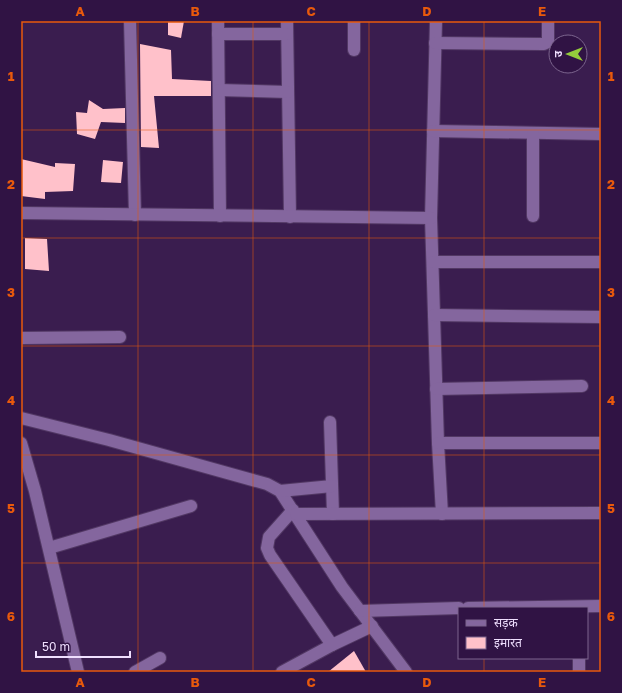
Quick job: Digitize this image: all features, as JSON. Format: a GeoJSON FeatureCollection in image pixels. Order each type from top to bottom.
{"type":"FeatureCollection","features":[{"type":"Feature","properties":{"kind":"street"},"geometry":{"type":"LineString","coordinates":[[130,21],[135,215]]}},
{"type":"Feature","properties":{"kind":"street"},"geometry":{"type":"LineString","coordinates":[[218,21],[220,216]]}},
{"type":"Feature","properties":{"kind":"street"},"geometry":{"type":"LineString","coordinates":[[287,21],[290,217]]}},
{"type":"Feature","properties":{"kind":"street"},"geometry":{"type":"LineString","coordinates":[[354,21],[354,50]]}},
{"type":"Feature","properties":{"kind":"street"},"geometry":{"type":"LineString","coordinates":[[436,21],[431,218],[438,443],[442,514]]}},
{"type":"Feature","properties":{"kind":"street"},"geometry":{"type":"LineString","coordinates":[[435,43],[544,44],[547,43],[548,40],[548,21]]}},
{"type":"Feature","properties":{"kind":"street"},"geometry":{"type":"LineString","coordinates":[[218,34],[288,34]]}},
{"type":"Feature","properties":{"kind":"street"},"geometry":{"type":"LineString","coordinates":[[219,90],[288,92]]}},
{"type":"Feature","properties":{"kind":"street"},"geometry":{"type":"LineString","coordinates":[[433,131],[601,134]]}},
{"type":"Feature","properties":{"kind":"street"},"geometry":{"type":"LineString","coordinates":[[533,133],[533,216]]}},
{"type":"Feature","properties":{"kind":"street"},"geometry":{"type":"LineString","coordinates":[[21,213],[431,218]]}},
{"type":"Feature","properties":{"kind":"street"},"geometry":{"type":"LineString","coordinates":[[432,262],[601,262]]}},
{"type":"Feature","properties":{"kind":"street"},"geometry":{"type":"LineString","coordinates":[[434,315],[601,317]]}},
{"type":"Feature","properties":{"kind":"street"},"geometry":{"type":"LineString","coordinates":[[21,338],[120,337]]}},
{"type":"Feature","properties":{"kind":"street"},"geometry":{"type":"LineString","coordinates":[[436,389],[582,386]]}},
{"type":"Feature","properties":{"kind":"street"},"geometry":{"type":"LineString","coordinates":[[21,418],[222,471],[267,484],[280,491],[342,587],[406,672]]}},
{"type":"Feature","properties":{"kind":"street"},"geometry":{"type":"LineString","coordinates":[[330,422],[333,514]]}},
{"type":"Feature","properties":{"kind":"street"},"geometry":{"type":"LineString","coordinates":[[21,443],[35,491],[78,672]]}},
{"type":"Feature","properties":{"kind":"street"},"geometry":{"type":"LineString","coordinates":[[438,443],[601,443]]}},
{"type":"Feature","properties":{"kind":"street"},"geometry":{"type":"LineString","coordinates":[[280,491],[332,486]]}},
{"type":"Feature","properties":{"kind":"street"},"geometry":{"type":"LineString","coordinates":[[49,548],[191,506]]}},
{"type":"Feature","properties":{"kind":"street"},"geometry":{"type":"LineString","coordinates":[[332,645],[270,555],[267,548],[269,537],[294,512],[333,514],[601,513]]}},
{"type":"Feature","properties":{"kind":"street"},"geometry":{"type":"LineString","coordinates":[[576,607],[601,606]]}},
{"type":"Feature","properties":{"kind":"street"},"geometry":{"type":"LineString","coordinates":[[360,611],[458,608]]}},
{"type":"Feature","properties":{"kind":"street"},"geometry":{"type":"LineString","coordinates":[[282,672],[332,645],[372,626]]}},
{"type":"Feature","properties":{"kind":"street"},"geometry":{"type":"LineString","coordinates":[[135,672],[160,658]]}},
{"type":"Feature","properties":{"kind":"street"},"geometry":{"type":"LineString","coordinates":[[578,672],[579,659]]}},
{"type":"Feature","properties":{"kind":"building"},"geometry":{"type":"Polygon","coordinates":[[[168,21],[184,21],[181,38],[168,35],[168,21]]]}},
{"type":"Feature","properties":{"kind":"building"},"geometry":{"type":"Polygon","coordinates":[[[140,44],[171,50],[172,79],[211,81],[211,96],[154,96],[159,148],[141,147],[140,44]]]}},
{"type":"Feature","properties":{"kind":"building"},"geometry":{"type":"Polygon","coordinates":[[[89,100],[103,109],[125,108],[125,123],[101,122],[95,139],[77,134],[76,112],[87,113],[89,100]]]}},
{"type":"Feature","properties":{"kind":"building"},"geometry":{"type":"Polygon","coordinates":[[[21,159],[55,167],[55,163],[75,164],[73,191],[45,192],[45,199],[21,196],[21,159]]]}},
{"type":"Feature","properties":{"kind":"building"},"geometry":{"type":"Polygon","coordinates":[[[103,160],[123,162],[121,183],[101,182],[103,160]]]}},
{"type":"Feature","properties":{"kind":"building"},"geometry":{"type":"Polygon","coordinates":[[[25,238],[47,239],[49,271],[25,269],[25,238]]]}},
{"type":"Feature","properties":{"kind":"building"},"geometry":{"type":"Polygon","coordinates":[[[354,651],[366,672],[328,672],[354,651]]]}}]}
